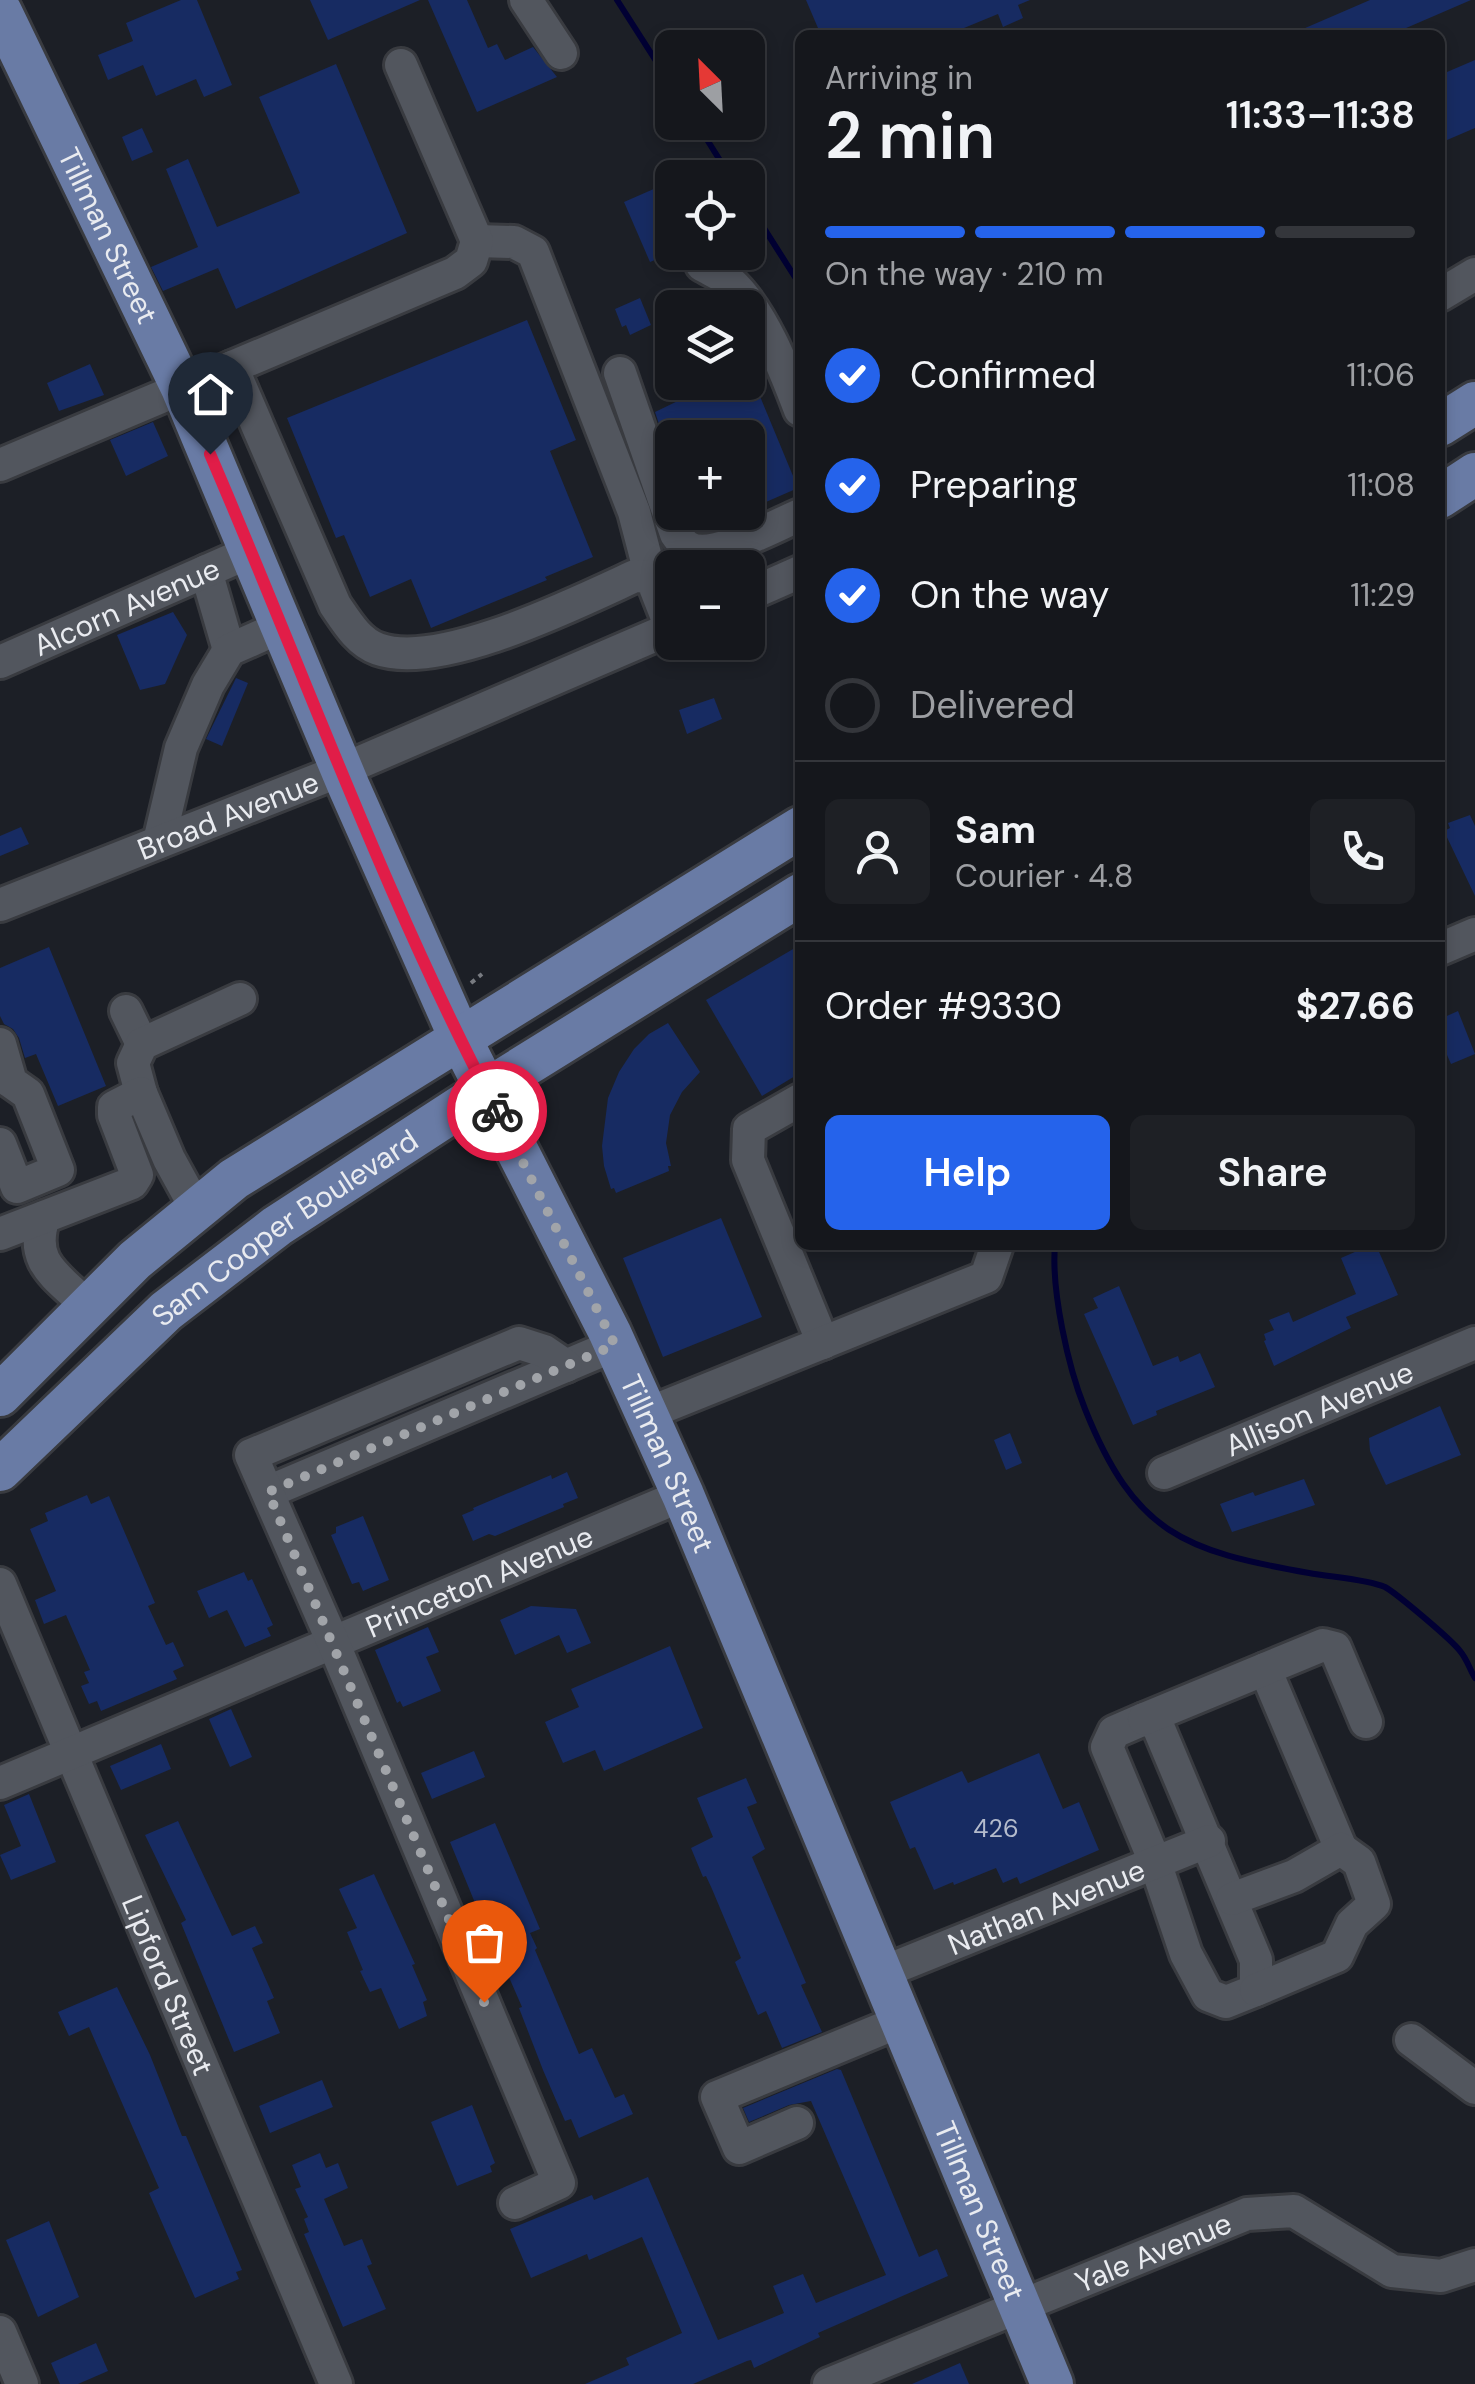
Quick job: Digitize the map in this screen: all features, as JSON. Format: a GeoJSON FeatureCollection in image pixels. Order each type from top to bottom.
{"type":"FeatureCollection","features":[{"type":"Feature","properties":{"kind":"main road"},"geometry":{"type":"LineString","coordinates":[[0,13],[29,0]]}},
{"type":"Feature","properties":{"kind":"main road","name":"Tillman Street"},"geometry":{"type":"LineString","coordinates":[[0,13],[182,388],[460,1040],[615,1345],[683,1496],[1052,2384]]}},
{"type":"Feature","properties":{"kind":"main road"},"geometry":{"type":"LineString","coordinates":[[1445,422],[1475,403]]}},
{"type":"Feature","properties":{"kind":"main road"},"geometry":{"type":"LineString","coordinates":[[1445,494],[1475,474]]}},
{"type":"Feature","properties":{"kind":"main road","name":"Sam Cooper Boulevard"},"geometry":{"type":"LineString","coordinates":[[0,1396],[135,1260],[234,1179],[795,831]]}},
{"type":"Feature","properties":{"kind":"main road","name":"Sam Cooper Boulevard"},"geometry":{"type":"LineString","coordinates":[[0,1470],[166,1312],[277,1226],[486,1090],[795,899]]}},
{"type":"Feature","properties":{"kind":"street"},"geometry":{"type":"LineString","coordinates":[[526,0],[561,53]]}},
{"type":"Feature","properties":{"kind":"street"},"geometry":{"type":"LineString","coordinates":[[0,465],[455,274],[471,261],[477,241],[401,65]]}},
{"type":"Feature","properties":{"kind":"street"},"geometry":{"type":"LineString","coordinates":[[477,241],[514,242],[532,252],[634,512],[655,587]]}},
{"type":"Feature","properties":{"kind":"street"},"geometry":{"type":"LineString","coordinates":[[711,270],[728,280],[755,314],[795,397]]}},
{"type":"Feature","properties":{"kind":"street"},"geometry":{"type":"LineString","coordinates":[[1445,292],[1475,274]]}},
{"type":"Feature","properties":{"kind":"street"},"geometry":{"type":"LineString","coordinates":[[232,367],[336,605],[354,633],[376,649],[418,654],[473,644],[636,576],[651,577]]}},
{"type":"Feature","properties":{"kind":"street"},"geometry":{"type":"LineString","coordinates":[[620,373],[676,534],[695,550]]}},
{"type":"Feature","properties":{"kind":"street"},"geometry":{"type":"LineString","coordinates":[[613,457],[644,443]]}},
{"type":"Feature","properties":{"kind":"street"},"geometry":{"type":"LineString","coordinates":[[737,550],[795,518]]}},
{"type":"Feature","properties":{"kind":"street","name":"Alcorn Avenue"},"geometry":{"type":"LineString","coordinates":[[0,662],[252,551]]}},
{"type":"Feature","properties":{"kind":"street"},"geometry":{"type":"LineString","coordinates":[[206,572],[228,650]]}},
{"type":"Feature","properties":{"kind":"street"},"geometry":{"type":"LineString","coordinates":[[765,587],[795,574]]}},
{"type":"Feature","properties":{"kind":"street"},"geometry":{"type":"LineString","coordinates":[[160,842],[180,748],[208,685],[228,650],[283,626]]}},
{"type":"Feature","properties":{"kind":"street","name":"Broad Avenue"},"geometry":{"type":"LineString","coordinates":[[0,905],[342,770],[655,635]]}},
{"type":"Feature","properties":{"kind":"street"},"geometry":{"type":"LineString","coordinates":[[1445,947],[1475,934]]}},
{"type":"Feature","properties":{"kind":"street"},"geometry":{"type":"LineString","coordinates":[[197,1210],[169,1159],[141,1093],[133,1063],[142,1044],[240,999]]}},
{"type":"Feature","properties":{"kind":"street"},"geometry":{"type":"LineString","coordinates":[[126,1011],[142,1044]]}},
{"type":"Feature","properties":{"kind":"street"},"geometry":{"type":"LineString","coordinates":[[0,1044],[5,1086],[28,1094],[58,1170],[18,1187],[0,1144]]}},
{"type":"Feature","properties":{"kind":"street"},"geometry":{"type":"LineString","coordinates":[[0,1234],[132,1183],[137,1175],[114,1107],[141,1093]]}},
{"type":"Feature","properties":{"kind":"street"},"geometry":{"type":"LineString","coordinates":[[795,1103],[749,1130],[748,1160],[823,1343]]}},
{"type":"Feature","properties":{"kind":"street"},"geometry":{"type":"LineString","coordinates":[[44,1217],[38,1236],[42,1259],[88,1307]]}},
{"type":"Feature","properties":{"kind":"street"},"geometry":{"type":"LineString","coordinates":[[646,1414],[986,1277],[995,1250]]}},
{"type":"Feature","properties":{"kind":"street"},"geometry":{"type":"LineString","coordinates":[[514,2202],[559,2182],[251,1455],[520,1343],[544,1351],[566,1366]]}},
{"type":"Feature","properties":{"kind":"street","name":"Allison Avenue"},"geometry":{"type":"LineString","coordinates":[[1164,1473],[1475,1343]]}},
{"type":"Feature","properties":{"kind":"street"},"geometry":{"type":"LineString","coordinates":[[268,1492],[615,1345]]}},
{"type":"Feature","properties":{"kind":"street","name":"Princeton Avenue"},"geometry":{"type":"LineString","coordinates":[[0,1784],[683,1496]]}},
{"type":"Feature","properties":{"kind":"street","name":"Lipford Street"},"geometry":{"type":"LineString","coordinates":[[0,1584],[10,1635],[73,1752],[336,2384]]}},
{"type":"Feature","properties":{"kind":"street"},"geometry":{"type":"LineString","coordinates":[[1265,1668],[1341,1849],[1359,1862],[1374,1904],[1352,1924],[1337,1956],[1226,2002],[1208,1995],[1186,1954],[1155,1862],[1107,1747],[1114,1732],[1144,1718],[1265,1668],[1324,1645],[1334,1648],[1366,1722]]}},
{"type":"Feature","properties":{"kind":"street"},"geometry":{"type":"LineString","coordinates":[[1144,1718],[1157,1724],[1209,1841],[1256,1960],[1256,1990]]}},
{"type":"Feature","properties":{"kind":"street","name":"Nathan Avenue"},"geometry":{"type":"LineString","coordinates":[[881,1973],[1209,1841]]}},
{"type":"Feature","properties":{"kind":"street"},"geometry":{"type":"LineString","coordinates":[[1232,1899],[1294,1876],[1341,1849]]}},
{"type":"Feature","properties":{"kind":"street"},"geometry":{"type":"LineString","coordinates":[[797,2122],[740,2148],[717,2097],[902,2021]]}},
{"type":"Feature","properties":{"kind":"street"},"geometry":{"type":"LineString","coordinates":[[1411,2040],[1475,2088]]}},
{"type":"Feature","properties":{"kind":"street","name":"Yale Avenue"},"geometry":{"type":"LineString","coordinates":[[829,2384],[1247,2214],[1294,2211],[1392,2271],[1441,2276],[1475,2265]]}},
{"type":"Feature","properties":{"kind":"street"},"geometry":{"type":"LineString","coordinates":[[3,2347],[22,2384]]}},
{"type":"Feature","properties":{"kind":"path"},"geometry":{"type":"LineString","coordinates":[[468,986],[482,974]]}},
{"type":"Feature","properties":{"kind":"building"},"geometry":{"type":"Polygon","coordinates":[[[181,0],[197,0],[232,85],[204,97],[196,79],[156,96],[143,65],[108,80],[98,55],[133,41],[126,23],[181,0]]]}},
{"type":"Feature","properties":{"kind":"building"},"geometry":{"type":"Polygon","coordinates":[[[310,0],[420,0],[328,40],[310,0]]]}},
{"type":"Feature","properties":{"kind":"building"},"geometry":{"type":"Polygon","coordinates":[[[428,0],[467,0],[488,48],[497,44],[505,60],[533,47],[557,77],[477,112],[428,0]]]}},
{"type":"Feature","properties":{"kind":"building"},"geometry":{"type":"Polygon","coordinates":[[[806,0],[1030,0],[1018,5],[1023,18],[1003,27],[998,14],[959,30],[819,30],[806,0]]]}},
{"type":"Feature","properties":{"kind":"building"},"geometry":{"type":"Polygon","coordinates":[[[1370,0],[1471,0],[1402,30],[1301,30],[1370,0]]]}},
{"type":"Feature","properties":{"kind":"building"},"geometry":{"type":"Polygon","coordinates":[[[1475,60],[1475,128],[1445,141],[1445,73],[1475,60]]]}},
{"type":"Feature","properties":{"kind":"building"},"geometry":{"type":"Polygon","coordinates":[[[336,64],[407,233],[236,309],[218,268],[163,291],[151,267],[198,247],[166,169],[188,159],[217,227],[300,193],[259,97],[336,64]]]}},
{"type":"Feature","properties":{"kind":"building"},"geometry":{"type":"Polygon","coordinates":[[[142,128],[153,152],[132,161],[122,137],[142,128]]]}},
{"type":"Feature","properties":{"kind":"building"},"geometry":{"type":"Polygon","coordinates":[[[655,188],[655,260],[650,262],[624,202],[655,188]]]}},
{"type":"Feature","properties":{"kind":"building"},"geometry":{"type":"Polygon","coordinates":[[[640,298],[651,325],[630,335],[615,309],[640,298]]]}},
{"type":"Feature","properties":{"kind":"building"},"geometry":{"type":"Polygon","coordinates":[[[527,320],[576,440],[550,451],[593,557],[431,628],[411,579],[370,597],[344,535],[336,538],[287,418],[527,320]]]}},
{"type":"Feature","properties":{"kind":"building"},"geometry":{"type":"Polygon","coordinates":[[[90,364],[104,395],[59,411],[47,383],[90,364]]]}},
{"type":"Feature","properties":{"kind":"building"},"geometry":{"type":"Polygon","coordinates":[[[680,400],[761,400],[795,481],[795,489],[765,503],[765,420],[658,420],[655,412],[680,400]]]}},
{"type":"Feature","properties":{"kind":"building"},"geometry":{"type":"Polygon","coordinates":[[[153,422],[168,456],[126,476],[110,440],[153,422]]]}},
{"type":"Feature","properties":{"kind":"building"},"geometry":{"type":"Polygon","coordinates":[[[173,612],[187,635],[165,684],[140,690],[117,635],[173,612]]]}},
{"type":"Feature","properties":{"kind":"building"},"geometry":{"type":"Polygon","coordinates":[[[236,678],[248,683],[222,746],[206,739],[236,678]]]}},
{"type":"Feature","properties":{"kind":"building"},"geometry":{"type":"Polygon","coordinates":[[[714,698],[722,719],[687,734],[679,710],[714,698]]]}},
{"type":"Feature","properties":{"kind":"building"},"geometry":{"type":"Polygon","coordinates":[[[1470,815],[1475,826],[1475,896],[1445,833],[1450,828],[1448,823],[1470,815]]]}},
{"type":"Feature","properties":{"kind":"building"},"geometry":{"type":"Polygon","coordinates":[[[21,827],[29,844],[0,856],[0,836],[21,827]]]}},
{"type":"Feature","properties":{"kind":"building"},"geometry":{"type":"Polygon","coordinates":[[[49,947],[106,1086],[58,1106],[36,1054],[25,1058],[19,1038],[0,1016],[0,968],[49,947]]]}},
{"type":"Feature","properties":{"kind":"building"},"geometry":{"type":"Polygon","coordinates":[[[795,948],[795,1076],[762,1096],[706,1000],[795,948]]]}},
{"type":"Feature","properties":{"kind":"building"},"geometry":{"type":"Polygon","coordinates":[[[1458,1011],[1475,1054],[1451,1064],[1445,1050],[1445,1017],[1458,1011]]]}},
{"type":"Feature","properties":{"kind":"building"},"geometry":{"type":"Polygon","coordinates":[[[668,1023],[700,1072],[682,1092],[670,1115],[666,1143],[669,1171],[616,1193],[604,1166],[602,1146],[608,1098],[634,1049],[668,1023]]]}},
{"type":"Feature","properties":{"kind":"building"},"geometry":{"type":"Polygon","coordinates":[[[721,1218],[762,1317],[663,1357],[623,1258],[721,1218]]]}},
{"type":"Feature","properties":{"kind":"building"},"geometry":{"type":"Polygon","coordinates":[[[1359,1250],[1378,1250],[1398,1295],[1346,1317],[1351,1328],[1274,1366],[1264,1341],[1264,1334],[1274,1330],[1269,1320],[1289,1312],[1293,1322],[1356,1294],[1341,1258],[1359,1250]]]}},
{"type":"Feature","properties":{"kind":"building"},"geometry":{"type":"Polygon","coordinates":[[[1119,1286],[1153,1366],[1178,1356],[1180,1362],[1200,1353],[1215,1387],[1156,1411],[1157,1415],[1133,1425],[1084,1314],[1098,1308],[1093,1298],[1119,1286]]]}},
{"type":"Feature","properties":{"kind":"building"},"geometry":{"type":"Polygon","coordinates":[[[1440,1406],[1461,1455],[1386,1485],[1370,1451],[1369,1438],[1440,1406]]]}},
{"type":"Feature","properties":{"kind":"building"},"geometry":{"type":"Polygon","coordinates":[[[1010,1433],[1022,1463],[1006,1470],[994,1440],[1010,1433]]]}},
{"type":"Feature","properties":{"kind":"building"},"geometry":{"type":"Polygon","coordinates":[[[567,1472],[578,1498],[495,1536],[489,1534],[473,1541],[462,1515],[551,1475],[552,1479],[567,1472]]]}},
{"type":"Feature","properties":{"kind":"building"},"geometry":{"type":"Polygon","coordinates":[[[1304,1479],[1315,1505],[1232,1532],[1220,1504],[1304,1479]]]}},
{"type":"Feature","properties":{"kind":"building"},"geometry":{"type":"Polygon","coordinates":[[[87,1495],[91,1504],[109,1496],[155,1603],[148,1606],[166,1645],[173,1642],[184,1666],[173,1671],[177,1679],[101,1711],[97,1701],[89,1704],[81,1686],[89,1683],[84,1672],[90,1670],[66,1615],[44,1624],[35,1600],[56,1591],[30,1529],[48,1521],[45,1513],[87,1495]]]}},
{"type":"Feature","properties":{"kind":"building"},"geometry":{"type":"Polygon","coordinates":[[[363,1516],[389,1580],[363,1591],[359,1582],[352,1584],[331,1535],[336,1533],[336,1527],[363,1516]]]}},
{"type":"Feature","properties":{"kind":"building"},"geometry":{"type":"Polygon","coordinates":[[[244,1572],[248,1581],[252,1579],[273,1625],[267,1628],[271,1636],[245,1647],[227,1610],[209,1618],[197,1591],[244,1572]]]}},
{"type":"Feature","properties":{"kind":"building"},"geometry":{"type":"Polygon","coordinates":[[[531,1606],[576,1609],[591,1643],[567,1653],[559,1635],[515,1655],[500,1620],[531,1606]]]}},
{"type":"Feature","properties":{"kind":"building"},"geometry":{"type":"Polygon","coordinates":[[[428,1627],[439,1652],[426,1657],[441,1691],[403,1707],[400,1701],[397,1703],[375,1650],[428,1627]]]}},
{"type":"Feature","properties":{"kind":"building"},"geometry":{"type":"Polygon","coordinates":[[[670,1646],[703,1728],[604,1771],[595,1750],[563,1763],[545,1722],[579,1707],[571,1689],[670,1646]]]}},
{"type":"Feature","properties":{"kind":"building"},"geometry":{"type":"Polygon","coordinates":[[[231,1709],[252,1757],[230,1767],[209,1719],[231,1709]]]}},
{"type":"Feature","properties":{"kind":"building"},"geometry":{"type":"Polygon","coordinates":[[[161,1744],[171,1769],[121,1790],[110,1766],[161,1744]]]}},
{"type":"Feature","properties":{"kind":"building"},"geometry":{"type":"Polygon","coordinates":[[[474,1751],[485,1777],[432,1799],[421,1773],[474,1751]]]}},
{"type":"Feature","properties":{"kind":"building"},"geometry":{"type":"Polygon","coordinates":[[[1039,1753],[1063,1809],[1079,1802],[1099,1850],[1020,1884],[1017,1877],[1003,1883],[996,1868],[934,1890],[915,1847],[910,1849],[890,1802],[962,1771],[968,1783],[1039,1753]]]}},
{"type":"Feature","properties":{"kind":"building"},"geometry":{"type":"Polygon","coordinates":[[[746,1778],[757,1803],[747,1807],[765,1849],[752,1857],[806,1983],[801,1985],[822,2032],[782,2048],[766,2011],[758,2015],[735,1962],[741,1958],[691,1848],[713,1837],[697,1798],[746,1778]]]}},
{"type":"Feature","properties":{"kind":"building"},"geometry":{"type":"Polygon","coordinates":[[[29,1794],[56,1862],[11,1880],[0,1855],[21,1846],[4,1805],[29,1794]]]}},
{"type":"Feature","properties":{"kind":"building"},"geometry":{"type":"Polygon","coordinates":[[[178,1821],[232,1936],[255,1926],[263,1943],[252,1948],[274,1998],[267,2001],[280,2033],[234,2052],[181,1923],[186,1920],[145,1835],[178,1821]]]}},
{"type":"Feature","properties":{"kind":"building"},"geometry":{"type":"Polygon","coordinates":[[[495,1823],[540,1929],[530,1933],[535,1950],[579,2054],[592,2048],[615,2098],[624,2094],[633,2114],[579,2138],[571,2119],[565,2121],[519,2008],[522,2007],[508,1975],[505,1976],[450,1842],[495,1823]]]}},
{"type":"Feature","properties":{"kind":"building"},"geometry":{"type":"Polygon","coordinates":[[[374,1874],[427,2000],[423,2002],[427,2016],[399,2029],[381,1988],[370,1992],[360,1971],[363,1970],[347,1932],[357,1928],[339,1889],[374,1874]]]}},
{"type":"Feature","properties":{"kind":"building"},"geometry":{"type":"Polygon","coordinates":[[[117,1987],[242,2270],[236,2272],[239,2279],[195,2298],[149,2193],[159,2188],[89,2027],[69,2036],[58,2012],[117,1987]]]}},
{"type":"Feature","properties":{"kind":"building"},"geometry":{"type":"Polygon","coordinates":[[[841,2070],[919,2257],[937,2249],[948,2276],[818,2333],[820,2337],[754,2368],[751,2360],[747,2361],[693,2384],[585,2384],[629,2365],[626,2358],[682,2333],[642,2237],[589,2260],[587,2254],[531,2278],[510,2229],[592,2195],[594,2200],[648,2177],[718,2340],[784,2313],[773,2286],[803,2274],[816,2303],[886,2275],[811,2101],[789,2105],[749,2122],[743,2108],[841,2070]]]}},
{"type":"Feature","properties":{"kind":"building"},"geometry":{"type":"Polygon","coordinates":[[[322,2080],[333,2107],[270,2133],[259,2106],[322,2080]]]}},
{"type":"Feature","properties":{"kind":"building"},"geometry":{"type":"Polygon","coordinates":[[[472,2105],[495,2163],[490,2166],[492,2172],[457,2186],[431,2122],[472,2105]]]}},
{"type":"Feature","properties":{"kind":"building"},"geometry":{"type":"Polygon","coordinates":[[[320,2153],[326,2168],[338,2163],[348,2188],[324,2199],[344,2246],[362,2239],[372,2264],[367,2266],[386,2309],[343,2327],[304,2234],[309,2232],[304,2219],[308,2217],[295,2189],[301,2187],[292,2165],[320,2153]]]}},
{"type":"Feature","properties":{"kind":"building"},"geometry":{"type":"Polygon","coordinates":[[[49,2221],[79,2297],[38,2317],[6,2240],[49,2221]]]}},
{"type":"Feature","properties":{"kind":"building"},"geometry":{"type":"Polygon","coordinates":[[[96,2343],[108,2371],[78,2384],[60,2384],[51,2363],[96,2343]]]}},
{"type":"Feature","properties":{"kind":"building"},"geometry":{"type":"Polygon","coordinates":[[[960,2363],[969,2384],[912,2384],[960,2363]]]}},
{"type":"Feature","properties":{"kind":"waterway"},"geometry":{"type":"LineString","coordinates":[[617,0],[655,59]]}},
{"type":"Feature","properties":{"kind":"waterway"},"geometry":{"type":"LineString","coordinates":[[707,140],[720,160]]}},
{"type":"Feature","properties":{"kind":"waterway"},"geometry":{"type":"LineString","coordinates":[[765,230],[795,277]]}},
{"type":"Feature","properties":{"kind":"waterway"},"geometry":{"type":"LineString","coordinates":[[1055,1250],[1058,1306],[1079,1392],[1104,1451],[1145,1510],[1169,1530],[1228,1556],[1385,1587],[1455,1645],[1475,1678]]}},
{"type":"Feature","properties":{"kind":"way so far"},"geometry":{"type":"LineString","coordinates":[[484,2002],[268,1492],[615,1345],[497,1111]]}},
{"type":"Feature","properties":{"kind":"route"},"geometry":{"type":"LineString","coordinates":[[210,454],[349,787],[460,1040],[497,1111]]}}]}
